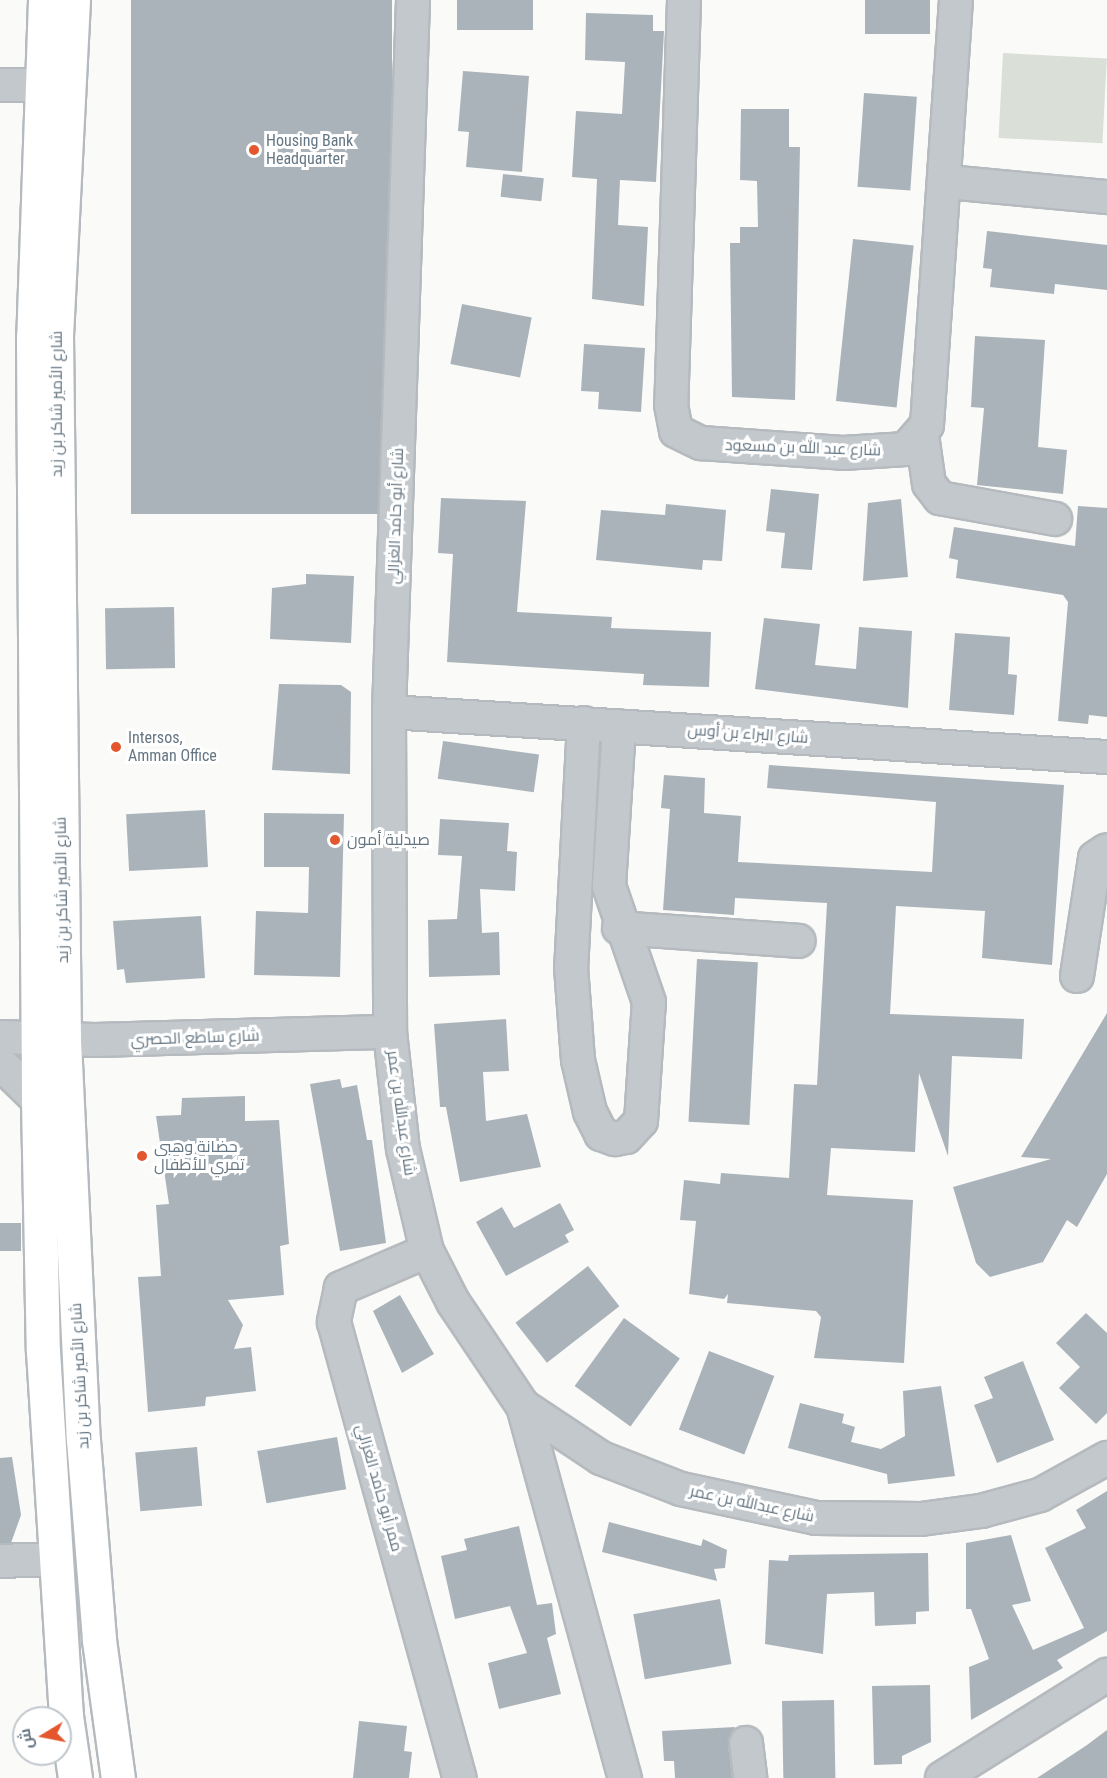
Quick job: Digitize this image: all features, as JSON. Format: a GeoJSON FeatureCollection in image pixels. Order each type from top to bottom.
{"type":"FeatureCollection","features":[{"type":"Feature","properties":{"kind":"main road","name":"شارع الأمير شاكر بن زيد"},"geometry":{"type":"LineString","coordinates":[[45,0],[55,85]]}},
{"type":"Feature","properties":{"kind":"main road","name":"شارع الأمير شاكر بن زيد"},"geometry":{"type":"LineString","coordinates":[[73,0],[55,85],[33,337],[51,1041],[99,1640],[118,1778]]}},
{"type":"Feature","properties":{"kind":"main road","name":"شارع الأمير شاكر بن زيد"},"geometry":{"type":"LineString","coordinates":[[51,1041],[38,1100],[55,1559],[75,1778]]}},
{"type":"Feature","properties":{"kind":"street","name":"شارع أبو حامد الغزالي"},"geometry":{"type":"LineString","coordinates":[[390,1032],[389,712],[413,0]]}},
{"type":"Feature","properties":{"kind":"street","name":"شارع عبد الله بن مسعود"},"geometry":{"type":"LineString","coordinates":[[684,0],[671,405],[676,430],[701,443],[843,453],[906,449],[922,435]]}},
{"type":"Feature","properties":{"kind":"street"},"geometry":{"type":"LineString","coordinates":[[956,0],[948,182],[922,435],[929,484],[940,498],[1055,519]]}},
{"type":"Feature","properties":{"kind":"street"},"geometry":{"type":"LineString","coordinates":[[0,85],[55,85]]}},
{"type":"Feature","properties":{"kind":"street"},"geometry":{"type":"LineString","coordinates":[[948,182],[1107,197]]}},
{"type":"Feature","properties":{"kind":"street","name":"شارع البراء بن أوس"},"geometry":{"type":"LineString","coordinates":[[389,712],[1107,757]]}},
{"type":"Feature","properties":{"kind":"street"},"geometry":{"type":"LineString","coordinates":[[584,723],[572,990],[578,1060],[591,1112],[601,1134],[615,1139],[626,1137],[641,1121],[649,1002],[619,928],[609,886],[619,726]]}},
{"type":"Feature","properties":{"kind":"street"},"geometry":{"type":"LineString","coordinates":[[1077,976],[1095,858],[1107,850]]}},
{"type":"Feature","properties":{"kind":"street"},"geometry":{"type":"LineString","coordinates":[[619,928],[799,941]]}},
{"type":"Feature","properties":{"kind":"street","name":"شارع ساطع الحصري"},"geometry":{"type":"LineString","coordinates":[[0,1037],[51,1041],[390,1032]]}},
{"type":"Feature","properties":{"kind":"street","name":"شارع عبدالله بن عمر"},"geometry":{"type":"LineString","coordinates":[[390,1032],[403,1149],[427,1251],[453,1302],[523,1406],[565,1438],[651,1477],[750,1507],[816,1518],[921,1519],[981,1511],[1040,1495],[1107,1458]]}},
{"type":"Feature","properties":{"kind":"street"},"geometry":{"type":"LineString","coordinates":[[0,1063],[38,1100]]}},
{"type":"Feature","properties":{"kind":"street","name":"ممر أبو حامد الغزالي"},"geometry":{"type":"LineString","coordinates":[[427,1251],[341,1288],[334,1322],[460,1778]]}},
{"type":"Feature","properties":{"kind":"street"},"geometry":{"type":"LineString","coordinates":[[523,1406],[625,1778]]}},
{"type":"Feature","properties":{"kind":"street"},"geometry":{"type":"LineString","coordinates":[[0,1561],[55,1559]]}},
{"type":"Feature","properties":{"kind":"street"},"geometry":{"type":"LineString","coordinates":[[942,1778],[1107,1675]]}},
{"type":"Feature","properties":{"kind":"street"},"geometry":{"type":"LineString","coordinates":[[746,1743],[750,1778]]}},
{"type":"Feature","properties":{"kind":"shaded area"},"geometry":{"type":"Polygon","coordinates":[[[1003,53],[1107,58],[1102,143],[999,138],[1003,53]]]}},
{"type":"Feature","properties":{"kind":"building","name":"Housing Bank Headquarter"},"geometry":{"type":"Polygon","coordinates":[[[131,0],[392,0],[392,514],[131,514],[131,0]]]}},
{"type":"Feature","properties":{"kind":"building"},"geometry":{"type":"Polygon","coordinates":[[[457,0],[533,0],[533,30],[457,30],[457,0]]]}},
{"type":"Feature","properties":{"kind":"building"},"geometry":{"type":"Polygon","coordinates":[[[865,0],[930,0],[930,34],[865,34],[865,0]]]}},
{"type":"Feature","properties":{"kind":"building"},"geometry":{"type":"Polygon","coordinates":[[[586,13],[653,15],[653,31],[664,31],[656,182],[620,180],[618,225],[648,227],[644,306],[592,299],[597,179],[572,177],[576,111],[622,114],[625,62],[585,60],[586,13]]]}},
{"type":"Feature","properties":{"kind":"building"},"geometry":{"type":"Polygon","coordinates":[[[463,71],[529,76],[522,172],[466,167],[469,132],[458,131],[463,71]]]}},
{"type":"Feature","properties":{"kind":"building"},"geometry":{"type":"Polygon","coordinates":[[[864,93],[917,97],[910,190],[857,187],[864,93]]]}},
{"type":"Feature","properties":{"kind":"building"},"geometry":{"type":"Polygon","coordinates":[[[741,109],[789,109],[789,147],[800,147],[795,400],[732,397],[730,243],[740,243],[740,227],[758,227],[757,181],[740,180],[741,109]]]}},
{"type":"Feature","properties":{"kind":"building"},"geometry":{"type":"Polygon","coordinates":[[[503,174],[544,178],[541,201],[501,197],[503,174]]]}},
{"type":"Feature","properties":{"kind":"building"},"geometry":{"type":"Polygon","coordinates":[[[987,231],[1107,245],[1107,290],[1055,284],[1054,294],[990,287],[992,269],[983,268],[987,231]]]}},
{"type":"Feature","properties":{"kind":"building"},"geometry":{"type":"Polygon","coordinates":[[[853,239],[914,245],[897,407],[836,401],[853,239]]]}},
{"type":"Feature","properties":{"kind":"building"},"geometry":{"type":"Polygon","coordinates":[[[462,304],[532,318],[520,377],[450,364],[462,304]]]}},
{"type":"Feature","properties":{"kind":"building"},"geometry":{"type":"Polygon","coordinates":[[[975,336],[1045,340],[1038,447],[1067,450],[1063,494],[977,485],[984,408],[971,407],[975,336]]]}},
{"type":"Feature","properties":{"kind":"building"},"geometry":{"type":"Polygon","coordinates":[[[584,344],[645,348],[641,412],[598,409],[599,392],[581,391],[584,344]]]}},
{"type":"Feature","properties":{"kind":"building"},"geometry":{"type":"Polygon","coordinates":[[[771,489],[819,494],[812,570],[781,568],[785,533],[766,531],[771,489]]]}},
{"type":"Feature","properties":{"kind":"building"},"geometry":{"type":"Polygon","coordinates":[[[441,498],[526,501],[517,612],[612,617],[611,628],[711,632],[709,687],[643,685],[644,674],[447,662],[453,554],[438,553],[441,498]]]}},
{"type":"Feature","properties":{"kind":"building"},"geometry":{"type":"Polygon","coordinates":[[[901,499],[908,577],[863,581],[868,503],[901,499]]]}},
{"type":"Feature","properties":{"kind":"building"},"geometry":{"type":"Polygon","coordinates":[[[666,504],[726,510],[722,561],[703,560],[702,570],[596,560],[601,510],[665,515],[666,504]]]}},
{"type":"Feature","properties":{"kind":"building"},"geometry":{"type":"Polygon","coordinates":[[[1078,506],[1107,508],[1107,717],[1089,715],[1088,724],[1058,721],[1068,602],[1063,595],[956,578],[958,560],[949,558],[954,527],[1075,546],[1078,506]]]}},
{"type":"Feature","properties":{"kind":"building"},"geometry":{"type":"Polygon","coordinates":[[[306,574],[354,576],[351,643],[270,639],[272,588],[306,584],[306,574]]]}},
{"type":"Feature","properties":{"kind":"building"},"geometry":{"type":"Polygon","coordinates":[[[174,607],[175,668],[106,669],[105,608],[174,607]]]}},
{"type":"Feature","properties":{"kind":"building"},"geometry":{"type":"Polygon","coordinates":[[[764,618],[820,624],[815,665],[856,669],[859,627],[912,631],[908,708],[755,689],[764,618]]]}},
{"type":"Feature","properties":{"kind":"building"},"geometry":{"type":"Polygon","coordinates":[[[955,633],[1010,637],[1008,674],[1017,675],[1014,715],[949,710],[955,633]]]}},
{"type":"Feature","properties":{"kind":"building"},"geometry":{"type":"Polygon","coordinates":[[[279,684],[341,685],[351,692],[350,774],[272,770],[279,684]]]}},
{"type":"Feature","properties":{"kind":"building"},"geometry":{"type":"Polygon","coordinates":[[[443,741],[539,754],[534,792],[438,779],[443,741]]]}},
{"type":"Feature","properties":{"kind":"building"},"geometry":{"type":"Polygon","coordinates":[[[769,765],[1064,785],[1052,965],[982,958],[985,911],[896,906],[890,1014],[1024,1019],[1022,1059],[952,1056],[948,1156],[919,1073],[915,1152],[831,1148],[827,1195],[913,1200],[904,1363],[814,1358],[821,1317],[816,1311],[727,1303],[728,1294],[724,1299],[689,1294],[696,1221],[680,1220],[684,1180],[720,1184],[721,1173],[789,1178],[794,1084],[817,1085],[827,903],[735,898],[734,915],[663,910],[670,809],[661,808],[664,775],[705,778],[704,813],[741,816],[738,862],[932,872],[936,802],[767,788],[769,765]]]}},
{"type":"Feature","properties":{"kind":"building"},"geometry":{"type":"Polygon","coordinates":[[[205,810],[208,867],[129,871],[126,814],[205,810]]]}},
{"type":"Feature","properties":{"kind":"building"},"geometry":{"type":"Polygon","coordinates":[[[264,813],[344,814],[340,977],[254,975],[256,911],[308,913],[309,867],[264,867],[264,813]]]}},
{"type":"Feature","properties":{"kind":"building"},"geometry":{"type":"Polygon","coordinates":[[[440,819],[509,823],[507,851],[517,852],[515,891],[480,889],[482,933],[499,932],[500,975],[429,977],[428,920],[457,919],[462,856],[438,855],[440,819]]]}},
{"type":"Feature","properties":{"kind":"building"},"geometry":{"type":"Polygon","coordinates":[[[201,916],[205,978],[126,983],[124,969],[117,970],[113,921],[201,916]]]}},
{"type":"Feature","properties":{"kind":"building"},"geometry":{"type":"Polygon","coordinates":[[[697,959],[758,962],[749,1125],[688,1122],[697,959]]]}},
{"type":"Feature","properties":{"kind":"building"},"geometry":{"type":"Polygon","coordinates":[[[1107,1013],[1107,1174],[1077,1227],[1067,1220],[1043,1262],[990,1277],[976,1263],[953,1187],[1051,1159],[1021,1157],[1107,1013]]]}},
{"type":"Feature","properties":{"kind":"building"},"geometry":{"type":"Polygon","coordinates":[[[506,1019],[509,1071],[483,1072],[486,1121],[527,1114],[541,1167],[460,1182],[446,1107],[440,1107],[434,1024],[506,1019]]]}},
{"type":"Feature","properties":{"kind":"building"},"geometry":{"type":"Polygon","coordinates":[[[340,1079],[342,1088],[357,1085],[367,1140],[372,1140],[386,1243],[340,1251],[310,1084],[340,1079]]]}},
{"type":"Feature","properties":{"kind":"building"},"geometry":{"type":"Polygon","coordinates":[[[245,1096],[245,1121],[279,1120],[289,1244],[280,1246],[284,1295],[228,1300],[243,1325],[234,1349],[251,1347],[256,1391],[206,1397],[205,1406],[148,1412],[138,1277],[161,1276],[156,1205],[169,1204],[156,1116],[181,1115],[182,1098],[245,1096]]]}},
{"type":"Feature","properties":{"kind":"building"},"geometry":{"type":"Polygon","coordinates":[[[560,1203],[574,1230],[565,1235],[569,1242],[506,1276],[476,1222],[502,1207],[514,1228],[560,1203]]]}},
{"type":"Feature","properties":{"kind":"building"},"geometry":{"type":"Polygon","coordinates":[[[0,1223],[21,1223],[21,1251],[0,1251],[0,1223]]]}},
{"type":"Feature","properties":{"kind":"building"},"geometry":{"type":"Polygon","coordinates":[[[588,1266],[619,1306],[547,1363],[516,1323],[588,1266]]]}},
{"type":"Feature","properties":{"kind":"building"},"geometry":{"type":"Polygon","coordinates":[[[400,1295],[434,1354],[402,1373],[373,1311],[400,1295]]]}},
{"type":"Feature","properties":{"kind":"building"},"geometry":{"type":"Polygon","coordinates":[[[1086,1313],[1107,1333],[1107,1413],[1096,1424],[1059,1388],[1080,1367],[1056,1343],[1086,1313]]]}},
{"type":"Feature","properties":{"kind":"building"},"geometry":{"type":"Polygon","coordinates":[[[624,1318],[680,1359],[630,1427],[575,1386],[624,1318]]]}},
{"type":"Feature","properties":{"kind":"building"},"geometry":{"type":"Polygon","coordinates":[[[709,1351],[774,1376],[744,1455],[679,1429],[709,1351]]]}},
{"type":"Feature","properties":{"kind":"building"},"geometry":{"type":"Polygon","coordinates":[[[1023,1361],[1054,1440],[997,1463],[974,1405],[993,1398],[984,1377],[1023,1361]]]}},
{"type":"Feature","properties":{"kind":"building"},"geometry":{"type":"Polygon","coordinates":[[[941,1386],[955,1476],[888,1484],[887,1474],[788,1448],[800,1403],[844,1414],[842,1423],[855,1427],[851,1442],[881,1449],[905,1436],[903,1391],[941,1386]]]}},
{"type":"Feature","properties":{"kind":"building"},"geometry":{"type":"Polygon","coordinates":[[[337,1437],[346,1489],[266,1503],[257,1451],[337,1437]]]}},
{"type":"Feature","properties":{"kind":"building"},"geometry":{"type":"Polygon","coordinates":[[[197,1447],[202,1506],[140,1511],[135,1452],[197,1447]]]}},
{"type":"Feature","properties":{"kind":"building"},"geometry":{"type":"Polygon","coordinates":[[[12,1457],[21,1515],[11,1543],[0,1543],[0,1458],[12,1457]]]}},
{"type":"Feature","properties":{"kind":"building"},"geometry":{"type":"Polygon","coordinates":[[[1107,1491],[1107,1631],[1057,1660],[1063,1668],[971,1720],[969,1667],[989,1659],[971,1609],[966,1609],[966,1543],[1011,1535],[1031,1601],[1012,1605],[1033,1650],[1084,1628],[1045,1548],[1086,1528],[1076,1510],[1107,1491]]]}},
{"type":"Feature","properties":{"kind":"building"},"geometry":{"type":"Polygon","coordinates":[[[609,1522],[701,1546],[703,1539],[727,1550],[725,1568],[714,1569],[717,1581],[602,1552],[609,1522]]]}},
{"type":"Feature","properties":{"kind":"building"},"geometry":{"type":"Polygon","coordinates":[[[519,1526],[537,1605],[552,1603],[556,1634],[547,1638],[561,1694],[499,1709],[488,1663],[527,1653],[510,1606],[455,1619],[441,1556],[467,1550],[464,1539],[519,1526]]]}},
{"type":"Feature","properties":{"kind":"building"},"geometry":{"type":"Polygon","coordinates":[[[928,1553],[929,1611],[916,1612],[916,1624],[875,1626],[874,1592],[827,1594],[823,1654],[765,1644],[769,1560],[788,1561],[789,1555],[928,1553]]]}},
{"type":"Feature","properties":{"kind":"building"},"geometry":{"type":"Polygon","coordinates":[[[720,1599],[731,1664],[645,1679],[633,1614],[720,1599]]]}},
{"type":"Feature","properties":{"kind":"building"},"geometry":{"type":"Polygon","coordinates":[[[930,1685],[931,1742],[902,1756],[902,1764],[874,1765],[872,1686],[930,1685]]]}},
{"type":"Feature","properties":{"kind":"building"},"geometry":{"type":"Polygon","coordinates":[[[834,1700],[835,1778],[783,1778],[782,1701],[834,1700]]]}},
{"type":"Feature","properties":{"kind":"building"},"geometry":{"type":"Polygon","coordinates":[[[359,1721],[407,1726],[404,1751],[412,1752],[409,1778],[353,1778],[359,1721]]]}},
{"type":"Feature","properties":{"kind":"building"},"geometry":{"type":"Polygon","coordinates":[[[735,1727],[728,1744],[732,1778],[675,1778],[674,1761],[664,1761],[662,1731],[735,1727]]]}},
{"type":"Feature","properties":{"kind":"building"},"geometry":{"type":"Polygon","coordinates":[[[1107,1730],[1107,1778],[1037,1778],[1087,1745],[1107,1730]]]}},
{"type":"Feature","properties":{"kind":"place","name":"Housing Bank Headquarter"},"geometry":{"type":"Point","coordinates":[254,150]}},
{"type":"Feature","properties":{"kind":"place","name":"Intersos, Amman Office"},"geometry":{"type":"Point","coordinates":[116,747]}},
{"type":"Feature","properties":{"kind":"place","name":"صيدلية أمون"},"geometry":{"type":"Point","coordinates":[335,840]}},
{"type":"Feature","properties":{"kind":"place","name":"حضانة وهبي تمري للأطفال"},"geometry":{"type":"Point","coordinates":[142,1156]}}]}
